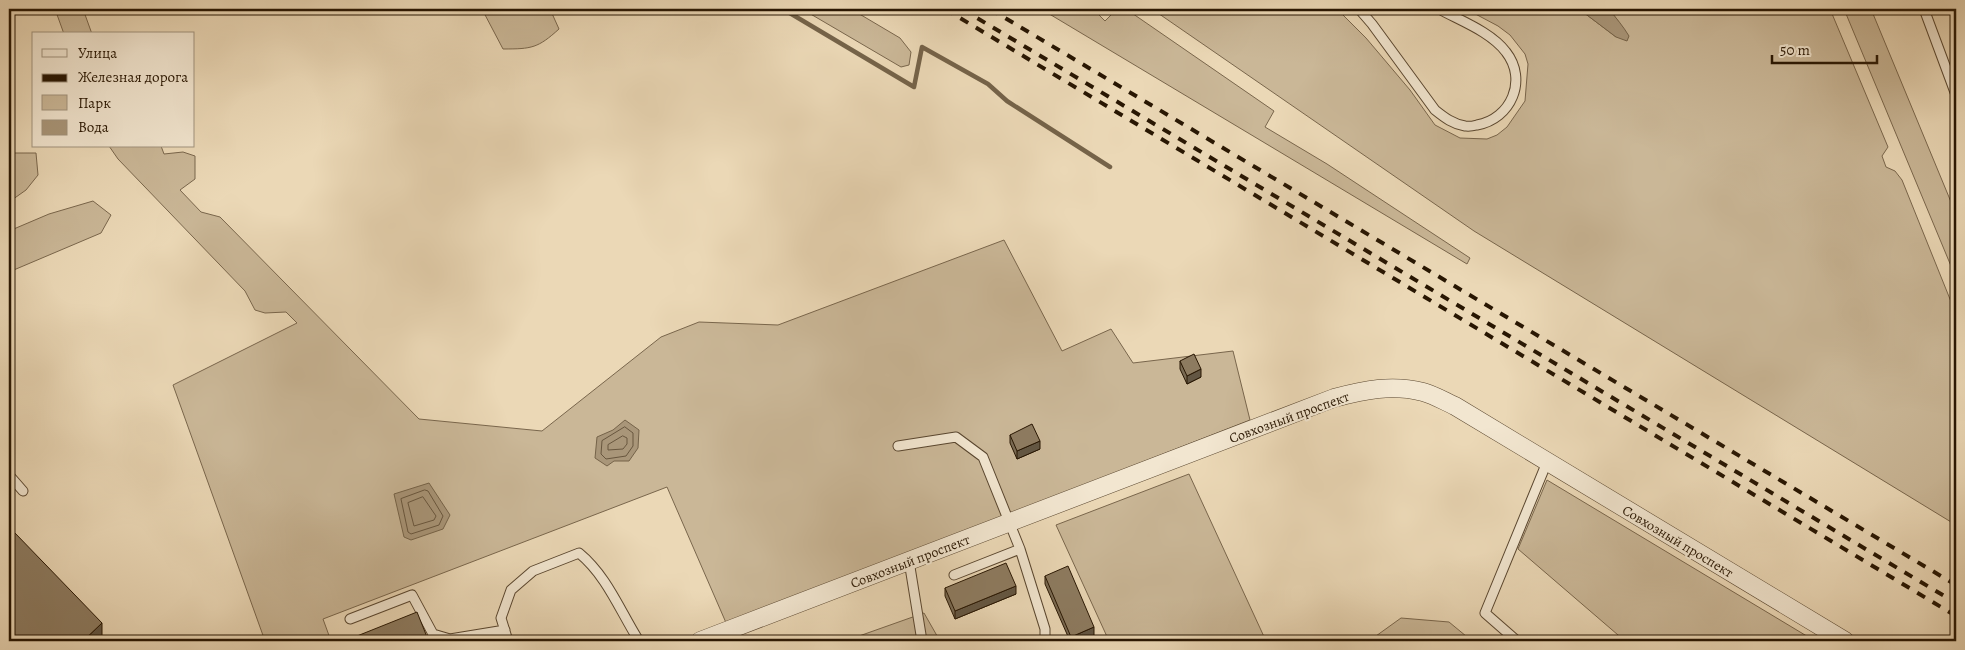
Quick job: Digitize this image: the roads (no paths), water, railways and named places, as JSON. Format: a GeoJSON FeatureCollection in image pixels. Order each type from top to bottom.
{"type":"FeatureCollection","features":[{"type":"Feature","properties":{"kind":"street","name":"Совхозный проспект"},"geometry":{"type":"LineString","coordinates":[[700,641],[1334,398],[1366,390],[1398,387],[1425,392],[1455,406],[1845,641]]}},
{"type":"Feature","properties":{"kind":"lane"},"geometry":{"type":"LineString","coordinates":[[1359,9],[1436,110],[1449,121],[1467,127],[1484,124],[1498,118],[1507,109],[1513,96],[1516,80],[1513,63],[1506,52],[1494,40],[1439,9]]}},
{"type":"Feature","properties":{"kind":"lane"},"geometry":{"type":"LineString","coordinates":[[1924,9],[1956,95]]}},
{"type":"Feature","properties":{"kind":"lane"},"geometry":{"type":"LineString","coordinates":[[898,446],[956,437],[983,457],[1020,549],[1045,629],[1045,641]]}},
{"type":"Feature","properties":{"kind":"lane"},"geometry":{"type":"LineString","coordinates":[[1517,641],[1485,613],[1547,462]]}},
{"type":"Feature","properties":{"kind":"lane"},"geometry":{"type":"LineString","coordinates":[[9,474],[23,491]]}},
{"type":"Feature","properties":{"kind":"lane"},"geometry":{"type":"LineString","coordinates":[[954,575],[1020,549]]}},
{"type":"Feature","properties":{"kind":"lane"},"geometry":{"type":"LineString","coordinates":[[508,641],[501,618],[511,590],[533,571],[579,554],[589,562],[612,592],[626,621],[639,641]]}},
{"type":"Feature","properties":{"kind":"lane"},"geometry":{"type":"LineString","coordinates":[[909,562],[922,641]]}},
{"type":"Feature","properties":{"kind":"lane"},"geometry":{"type":"LineString","coordinates":[[350,620],[412,595],[433,634],[450,639],[504,630]]}},
{"type":"Feature","properties":{"kind":"water"},"geometry":{"type":"Polygon","coordinates":[[[1579,9],[1609,9],[1629,36],[1627,41],[1616,37],[1579,9]]]}},
{"type":"Feature","properties":{"kind":"water"},"geometry":{"type":"Polygon","coordinates":[[[625,420],[639,430],[638,448],[629,461],[614,461],[607,466],[595,458],[597,437],[613,430],[625,420]]]}},
{"type":"Feature","properties":{"kind":"water"},"geometry":{"type":"Polygon","coordinates":[[[429,483],[450,515],[443,529],[411,540],[404,537],[394,494],[429,483]]]}},
{"type":"Feature","properties":{"kind":"waterway"},"geometry":{"type":"LineString","coordinates":[[783,9],[914,87],[922,47],[988,84],[1007,101],[1110,167]]}},
{"type":"Feature","properties":{"kind":"railway"},"geometry":{"type":"LineString","coordinates":[[945,9],[1956,616]]}},
{"type":"Feature","properties":{"kind":"railway"},"geometry":{"type":"LineString","coordinates":[[962,9],[1956,603]]}},
{"type":"Feature","properties":{"kind":"railway"},"geometry":{"type":"LineString","coordinates":[[990,9],[1956,585]]}}]}
